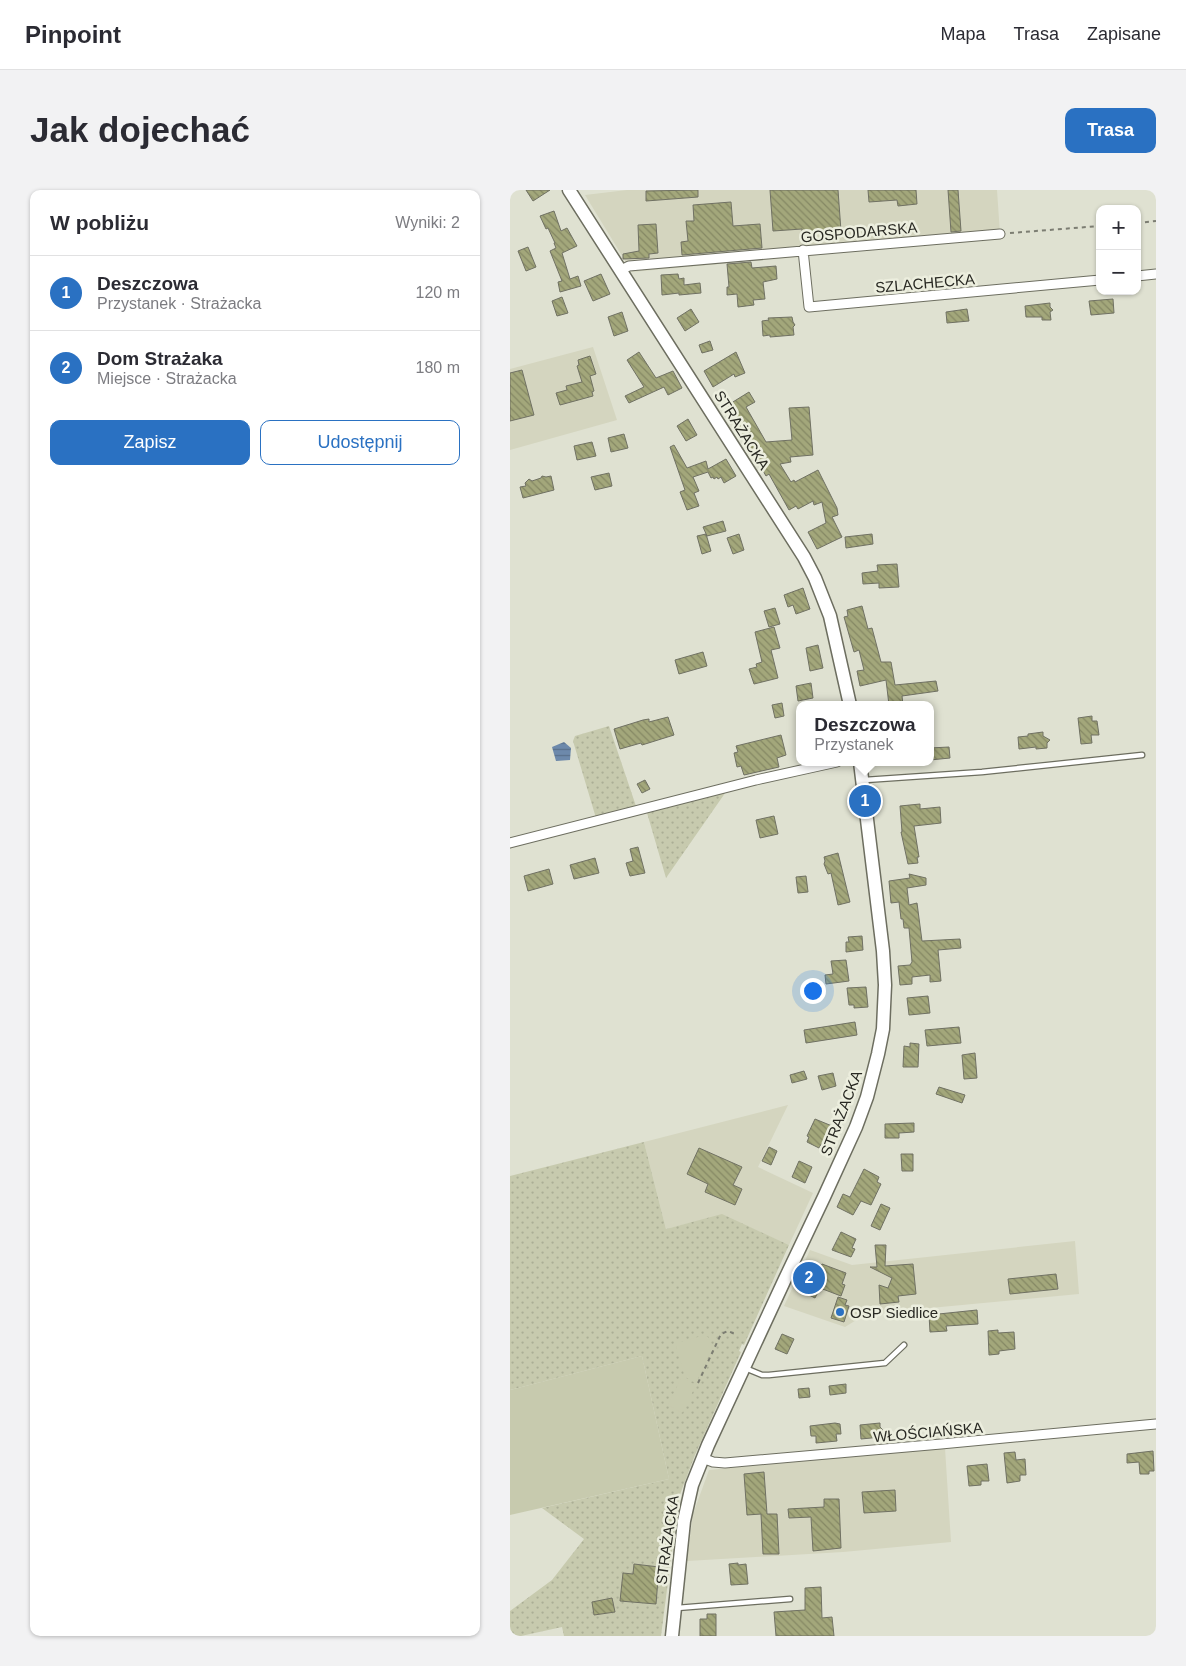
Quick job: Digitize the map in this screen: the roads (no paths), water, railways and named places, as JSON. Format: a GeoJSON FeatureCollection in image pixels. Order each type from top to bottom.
{"type":"FeatureCollection","features":[{"type":"Feature","properties":{"kind":"street","name":"STRAŻACKA"},"geometry":{"type":"LineString","coordinates":[[569,190],[804,557],[815,578],[830,616],[849,701]]}},
{"type":"Feature","properties":{"kind":"street","name":"GOSPODARSKA"},"geometry":{"type":"LineString","coordinates":[[621,270],[629,266],[1000,234]]}},
{"type":"Feature","properties":{"kind":"street","name":"SZLACHECKA"},"geometry":{"type":"LineString","coordinates":[[803,250],[809,307],[1096,280]]}},
{"type":"Feature","properties":{"kind":"street"},"geometry":{"type":"LineString","coordinates":[[1141,276],[1156,274]]}},
{"type":"Feature","properties":{"kind":"street"},"geometry":{"type":"LineString","coordinates":[[510,843],[756,780],[819,766]]}},
{"type":"Feature","properties":{"kind":"street","name":"STRAŻACKA"},"geometry":{"type":"LineString","coordinates":[[672,1636],[684,1521],[692,1485],[702,1458],[856,1127],[867,1097],[878,1054],[886,985],[860,766]]}},
{"type":"Feature","properties":{"kind":"street","name":"WŁOŚCIAŃSKA"},"geometry":{"type":"LineString","coordinates":[[702,1458],[713,1462],[725,1463],[1156,1424]]}},
{"type":"Feature","properties":{"kind":"lane"},"geometry":{"type":"LineString","coordinates":[[862,780],[982,772],[1142,755]]}},
{"type":"Feature","properties":{"kind":"lane"},"geometry":{"type":"LineString","coordinates":[[744,1367],[769,1375],[885,1363],[904,1345]]}},
{"type":"Feature","properties":{"kind":"lane"},"geometry":{"type":"LineString","coordinates":[[675,1608],[790,1600]]}},
{"type":"Feature","properties":{"kind":"water"},"geometry":{"type":"Polygon","coordinates":[[[564,742],[571,748],[570,760],[556,761],[552,747],[564,742]]]}},
{"type":"Feature","properties":{"kind":"place","name":"Deszczowa"},"geometry":{"type":"Point","coordinates":[865,801]}},
{"type":"Feature","properties":{"kind":"place","name":"Dom Strażaka"},"geometry":{"type":"Point","coordinates":[809,1278]}},
{"type":"Feature","properties":{"kind":"place","name":"OSP Siedlice"},"geometry":{"type":"Point","coordinates":[840,1312]}}]}
